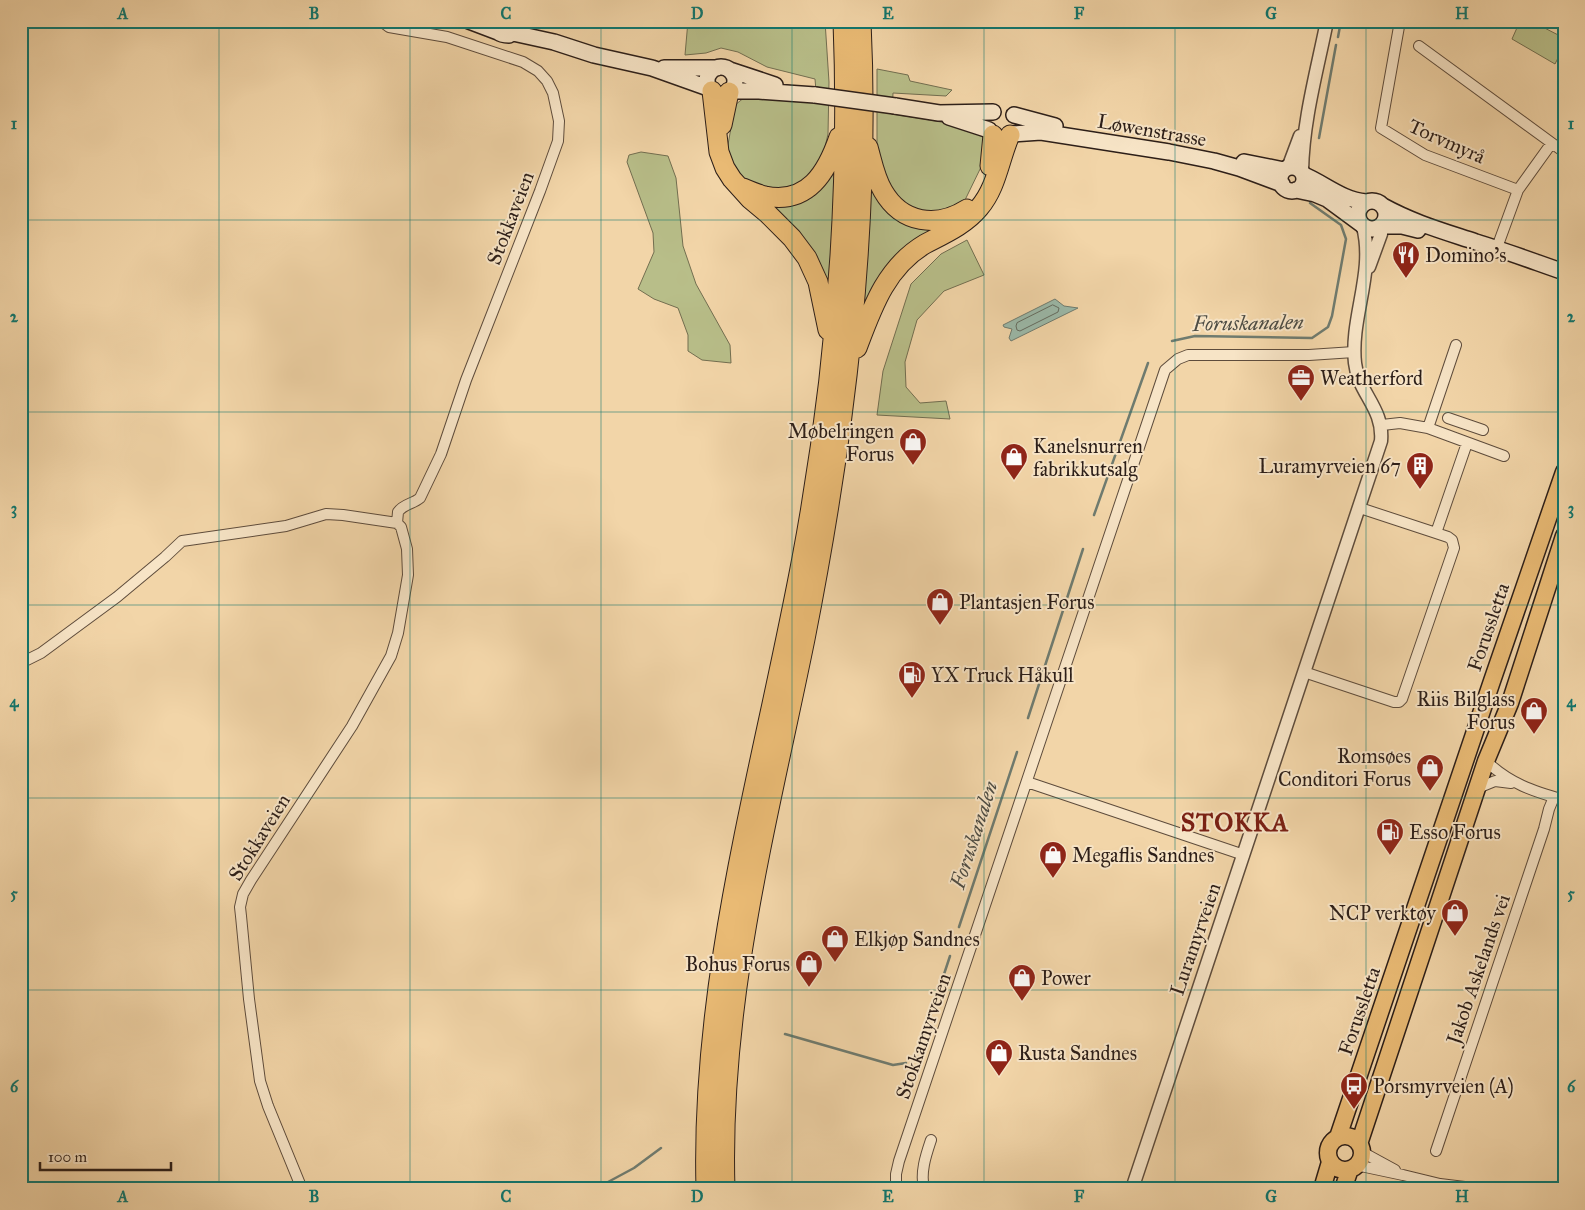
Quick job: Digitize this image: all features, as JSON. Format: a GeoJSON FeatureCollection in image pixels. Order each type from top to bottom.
{"type":"FeatureCollection","features":[{"type":"Feature","properties":{"kind":"highway"},"geometry":{"type":"LineString","coordinates":[[706,1189],[708,1074],[720,968],[738,867],[802,558],[832,355],[842,234],[843,21]]}},
{"type":"Feature","properties":{"kind":"highway"},"geometry":{"type":"LineString","coordinates":[[725,1189],[724,1146],[727,1075],[733,1010],[742,946],[805,639],[842,424],[860,228],[862,130],[861,21]]}},
{"type":"Feature","properties":{"kind":"highway"},"geometry":{"type":"LineString","coordinates":[[721,91],[718,137],[722,161],[728,174],[750,199],[792,238],[807,258],[820,290],[832,355]]}},
{"type":"Feature","properties":{"kind":"highway"},"geometry":{"type":"LineString","coordinates":[[739,186],[761,195],[775,197],[790,196],[804,190],[817,181],[826,170],[844,121]]}},
{"type":"Feature","properties":{"kind":"highway"},"geometry":{"type":"LineString","coordinates":[[862,130],[876,175],[887,197],[905,213],[918,219],[931,221],[956,216],[968,209],[977,200],[986,184],[992,158],[1001,133]]}},
{"type":"Feature","properties":{"kind":"highway"},"geometry":{"type":"LineString","coordinates":[[848,370],[875,301],[888,280],[913,253],[960,225],[978,210],[989,196],[997,178],[1005,146],[1001,133]]}},
{"type":"Feature","properties":{"kind":"main road"},"geometry":{"type":"LineString","coordinates":[[470,21],[495,27]]}},
{"type":"Feature","properties":{"kind":"main road","name":"Løwenstrasse"},"geometry":{"type":"LineString","coordinates":[[529,21],[554,42]]}},
{"type":"Feature","properties":{"kind":"main road","name":"Løwenstrasse"},"geometry":{"type":"LineString","coordinates":[[495,27],[509,35],[516,27],[594,55],[652,68],[721,91],[758,91],[811,95],[895,106],[939,113],[1001,133],[1041,132],[1169,152],[1222,164],[1313,179],[1344,197],[1366,202]]}},
{"type":"Feature","properties":{"kind":"main road","name":"Løwenstrasse"},"geometry":{"type":"LineString","coordinates":[[652,68],[724,69],[811,95]]}},
{"type":"Feature","properties":{"kind":"main road"},"geometry":{"type":"LineString","coordinates":[[724,69],[733,73],[735,80],[721,91],[708,81],[708,77],[713,70],[724,69]]}},
{"type":"Feature","properties":{"kind":"main road"},"geometry":{"type":"LineString","coordinates":[[999,109],[1010,111],[1014,115],[1016,125],[1001,133],[988,120],[993,112],[999,109]]}},
{"type":"Feature","properties":{"kind":"main road","name":"Løwenstrasse"},"geometry":{"type":"LineString","coordinates":[[939,113],[993,112]]}},
{"type":"Feature","properties":{"kind":"main road","name":"Løwenstrasse"},"geometry":{"type":"LineString","coordinates":[[1014,115],[1071,129],[1194,151],[1293,176],[1315,194],[1327,199],[1362,225]]}},
{"type":"Feature","properties":{"kind":"main road"},"geometry":{"type":"LineString","coordinates":[[1564,272],[1495,251],[1402,226],[1382,226],[1371,230],[1362,225],[1358,212],[1366,202],[1375,201],[1404,218],[1495,251],[1564,279]]}},
{"type":"Feature","properties":{"kind":"main road"},"geometry":{"type":"LineString","coordinates":[[1382,226],[1385,222],[1386,214],[1383,206]]}},
{"type":"Feature","properties":{"kind":"main road","name":"Forussletta"},"geometry":{"type":"LineString","coordinates":[[1338,1138],[1564,472]]}},
{"type":"Feature","properties":{"kind":"main road"},"geometry":{"type":"LineString","coordinates":[[1343,1189],[1357,1157],[1486,761],[1510,703],[1564,536]]}},
{"type":"Feature","properties":{"kind":"main road"},"geometry":{"type":"LineString","coordinates":[[1322,1189],[1330,1162],[1328,1155],[1332,1142],[1338,1138],[1350,1137],[1357,1157]]}},
{"type":"Feature","properties":{"kind":"main road"},"geometry":{"type":"LineString","coordinates":[[1330,1162],[1339,1169],[1357,1157]]}},
{"type":"Feature","properties":{"kind":"street","name":"Stokkaveien"},"geometry":{"type":"LineString","coordinates":[[302,1189],[260,1082],[249,999],[240,907],[243,894],[259,866],[352,726],[391,656],[398,632],[408,575],[406,543],[398,523],[399,510],[415,502],[423,494],[441,454],[466,380],[540,192],[558,141],[559,121],[553,93],[538,71],[523,62],[447,37],[389,27],[381,21]]}},
{"type":"Feature","properties":{"kind":"street"},"geometry":{"type":"LineString","coordinates":[[1293,176],[1302,147],[1327,21]]}},
{"type":"Feature","properties":{"kind":"street","name":"Torvmyrå"},"geometry":{"type":"LineString","coordinates":[[1400,21],[1380,128],[1424,155],[1518,190]]}},
{"type":"Feature","properties":{"kind":"street"},"geometry":{"type":"LineString","coordinates":[[1419,46],[1564,152]]}},
{"type":"Feature","properties":{"kind":"street"},"geometry":{"type":"LineString","coordinates":[[1495,251],[1518,190],[1551,144]]}},
{"type":"Feature","properties":{"kind":"street"},"geometry":{"type":"LineString","coordinates":[[1362,225],[1366,244],[1354,352],[1358,375],[1382,425],[1400,423],[1428,428],[1504,456]]}},
{"type":"Feature","properties":{"kind":"street"},"geometry":{"type":"LineString","coordinates":[[1363,284],[1381,234],[1382,226]]}},
{"type":"Feature","properties":{"kind":"street"},"geometry":{"type":"LineString","coordinates":[[1428,428],[1456,345]]}},
{"type":"Feature","properties":{"kind":"street","name":"Stokkamyrveien"},"geometry":{"type":"LineString","coordinates":[[896,1189],[896,1174],[899,1162],[1166,370],[1178,359],[1188,355],[1308,355],[1354,352]]}},
{"type":"Feature","properties":{"kind":"street"},"geometry":{"type":"LineString","coordinates":[[1448,418],[1483,430]]}},
{"type":"Feature","properties":{"kind":"street","name":"Luramyrveien"},"geometry":{"type":"LineString","coordinates":[[1132,1189],[1379,451],[1382,425]]}},
{"type":"Feature","properties":{"kind":"street"},"geometry":{"type":"LineString","coordinates":[[1436,533],[1467,443]]}},
{"type":"Feature","properties":{"kind":"street"},"geometry":{"type":"LineString","coordinates":[[1304,672],[1394,702],[1399,702],[1402,699],[1454,548],[1452,540],[1448,537],[1360,508]]}},
{"type":"Feature","properties":{"kind":"street"},"geometry":{"type":"LineString","coordinates":[[21,663],[41,653],[117,597],[166,557],[182,541],[286,526],[326,514],[398,523]]}},
{"type":"Feature","properties":{"kind":"street","name":"Jakob Askelands vei"},"geometry":{"type":"LineString","coordinates":[[1436,1151],[1544,829],[1549,809],[1559,799],[1515,783],[1498,772],[1486,761]]}},
{"type":"Feature","properties":{"kind":"street","name":"Jakob Askelands vei"},"geometry":{"type":"LineString","coordinates":[[1478,788],[1495,781],[1515,783]]}},
{"type":"Feature","properties":{"kind":"street"},"geometry":{"type":"LineString","coordinates":[[1027,782],[1244,854]]}},
{"type":"Feature","properties":{"kind":"street"},"geometry":{"type":"LineString","coordinates":[[924,1189],[922,1182],[923,1172],[931,1140]]}},
{"type":"Feature","properties":{"kind":"street"},"geometry":{"type":"LineString","coordinates":[[1357,1157],[1427,1185],[1481,1189]]}},
{"type":"Feature","properties":{"kind":"street"},"geometry":{"type":"LineString","coordinates":[[1357,1157],[1403,1174]]}},
{"type":"Feature","properties":{"kind":"green space"},"geometry":{"type":"Polygon","coordinates":[[[688,21],[825,21],[829,82],[828,134],[822,160],[799,185],[775,191],[737,176],[726,156],[735,105],[745,97],[817,103],[815,79],[767,67],[738,52],[721,48],[706,53],[685,55],[688,21]]]}},
{"type":"Feature","properties":{"kind":"green space"},"geometry":{"type":"Polygon","coordinates":[[[1520,21],[1531,21],[1564,38],[1564,46],[1555,64],[1512,39],[1520,21]]]}},
{"type":"Feature","properties":{"kind":"green space"},"geometry":{"type":"Polygon","coordinates":[[[877,69],[908,75],[910,81],[952,90],[946,96],[893,93],[892,114],[964,128],[984,138],[983,163],[961,205],[929,215],[906,207],[882,177],[877,150],[877,69]]]}},
{"type":"Feature","properties":{"kind":"green space"},"geometry":{"type":"Polygon","coordinates":[[[641,152],[668,156],[676,178],[683,246],[696,284],[730,345],[731,363],[702,360],[688,351],[688,335],[678,308],[654,299],[638,289],[654,252],[653,233],[627,162],[629,155],[641,152]]]}},
{"type":"Feature","properties":{"kind":"green space"},"geometry":{"type":"Polygon","coordinates":[[[835,168],[829,291],[760,199],[835,168]]]}},
{"type":"Feature","properties":{"kind":"green space"},"geometry":{"type":"Polygon","coordinates":[[[866,171],[883,202],[944,223],[860,315],[866,171]]]}},
{"type":"Feature","properties":{"kind":"green space"},"geometry":{"type":"Polygon","coordinates":[[[967,240],[984,275],[944,291],[917,320],[905,362],[906,387],[920,403],[946,401],[950,419],[877,415],[883,371],[911,284],[941,254],[967,240]]]}},
{"type":"Feature","properties":{"kind":"water"},"geometry":{"type":"Polygon","coordinates":[[[1055,299],[1064,306],[1078,308],[1011,341],[1009,338],[1012,329],[1003,325],[1055,299]]]}},
{"type":"Feature","properties":{"kind":"waterway","name":"Foruskanalen"},"geometry":{"type":"LineString","coordinates":[[1338,37],[1341,21]]}},
{"type":"Feature","properties":{"kind":"waterway","name":"Foruskanalen"},"geometry":{"type":"LineString","coordinates":[[1319,138],[1336,45]]}},
{"type":"Feature","properties":{"kind":"waterway","name":"Foruskanalen"},"geometry":{"type":"LineString","coordinates":[[1172,341],[1195,336],[1312,338],[1328,327],[1332,316],[1346,239],[1341,225],[1310,203]]}},
{"type":"Feature","properties":{"kind":"waterway","name":"Foruskanalen"},"geometry":{"type":"LineString","coordinates":[[1094,515],[1148,363]]}},
{"type":"Feature","properties":{"kind":"waterway","name":"Foruskanalen"},"geometry":{"type":"LineString","coordinates":[[1028,718],[1083,549]]}},
{"type":"Feature","properties":{"kind":"waterway","name":"Foruskanalen"},"geometry":{"type":"LineString","coordinates":[[959,927],[1017,752]]}},
{"type":"Feature","properties":{"kind":"waterway","name":"Foruskanalen"},"geometry":{"type":"LineString","coordinates":[[924,1035],[950,956]]}},
{"type":"Feature","properties":{"kind":"waterway","name":"Foruskanalen"},"geometry":{"type":"LineString","coordinates":[[785,1034],[893,1065],[906,1063]]}},
{"type":"Feature","properties":{"kind":"waterway"},"geometry":{"type":"LineString","coordinates":[[595,1189],[634,1168],[661,1148]]}},
{"type":"Feature","properties":{"kind":"place","name":"Domino's"},"geometry":{"type":"Point","coordinates":[1406,279]}},
{"type":"Feature","properties":{"kind":"place","name":"Weatherford"},"geometry":{"type":"Point","coordinates":[1301,402]}},
{"type":"Feature","properties":{"kind":"place","name":"Møbelringen Forus"},"geometry":{"type":"Point","coordinates":[913,466]}},
{"type":"Feature","properties":{"kind":"place","name":"Kanelsnurren fabrikkutsalg"},"geometry":{"type":"Point","coordinates":[1014,481]}},
{"type":"Feature","properties":{"kind":"place","name":"Luramyrveien 67"},"geometry":{"type":"Point","coordinates":[1420,490]}},
{"type":"Feature","properties":{"kind":"place","name":"Plantasjen Forus"},"geometry":{"type":"Point","coordinates":[940,626]}},
{"type":"Feature","properties":{"kind":"place","name":"YX Truck Håkull"},"geometry":{"type":"Point","coordinates":[912,699]}},
{"type":"Feature","properties":{"kind":"place","name":"Riis Bilglass Forus"},"geometry":{"type":"Point","coordinates":[1534,735]}},
{"type":"Feature","properties":{"kind":"place","name":"Romsøes Conditori Forus"},"geometry":{"type":"Point","coordinates":[1430,792]}},
{"type":"Feature","properties":{"kind":"place","name":"Esso Forus"},"geometry":{"type":"Point","coordinates":[1390,856]}},
{"type":"Feature","properties":{"kind":"place","name":"Megaflis Sandnes"},"geometry":{"type":"Point","coordinates":[1053,879]}},
{"type":"Feature","properties":{"kind":"place","name":"NCP verktøy"},"geometry":{"type":"Point","coordinates":[1455,937]}},
{"type":"Feature","properties":{"kind":"place","name":"Elkjøp Sandnes"},"geometry":{"type":"Point","coordinates":[835,963]}},
{"type":"Feature","properties":{"kind":"place","name":"Bohus Forus"},"geometry":{"type":"Point","coordinates":[809,988]}},
{"type":"Feature","properties":{"kind":"place","name":"Power"},"geometry":{"type":"Point","coordinates":[1022,1002]}},
{"type":"Feature","properties":{"kind":"place","name":"Rusta Sandnes"},"geometry":{"type":"Point","coordinates":[999,1077]}},
{"type":"Feature","properties":{"kind":"place","name":"Porsmyrveien (A)"},"geometry":{"type":"Point","coordinates":[1354,1110]}},
{"type":"Feature","properties":{"kind":"district","name":"STOKKA"},"geometry":{"type":"Point","coordinates":[1235,822]}}]}
